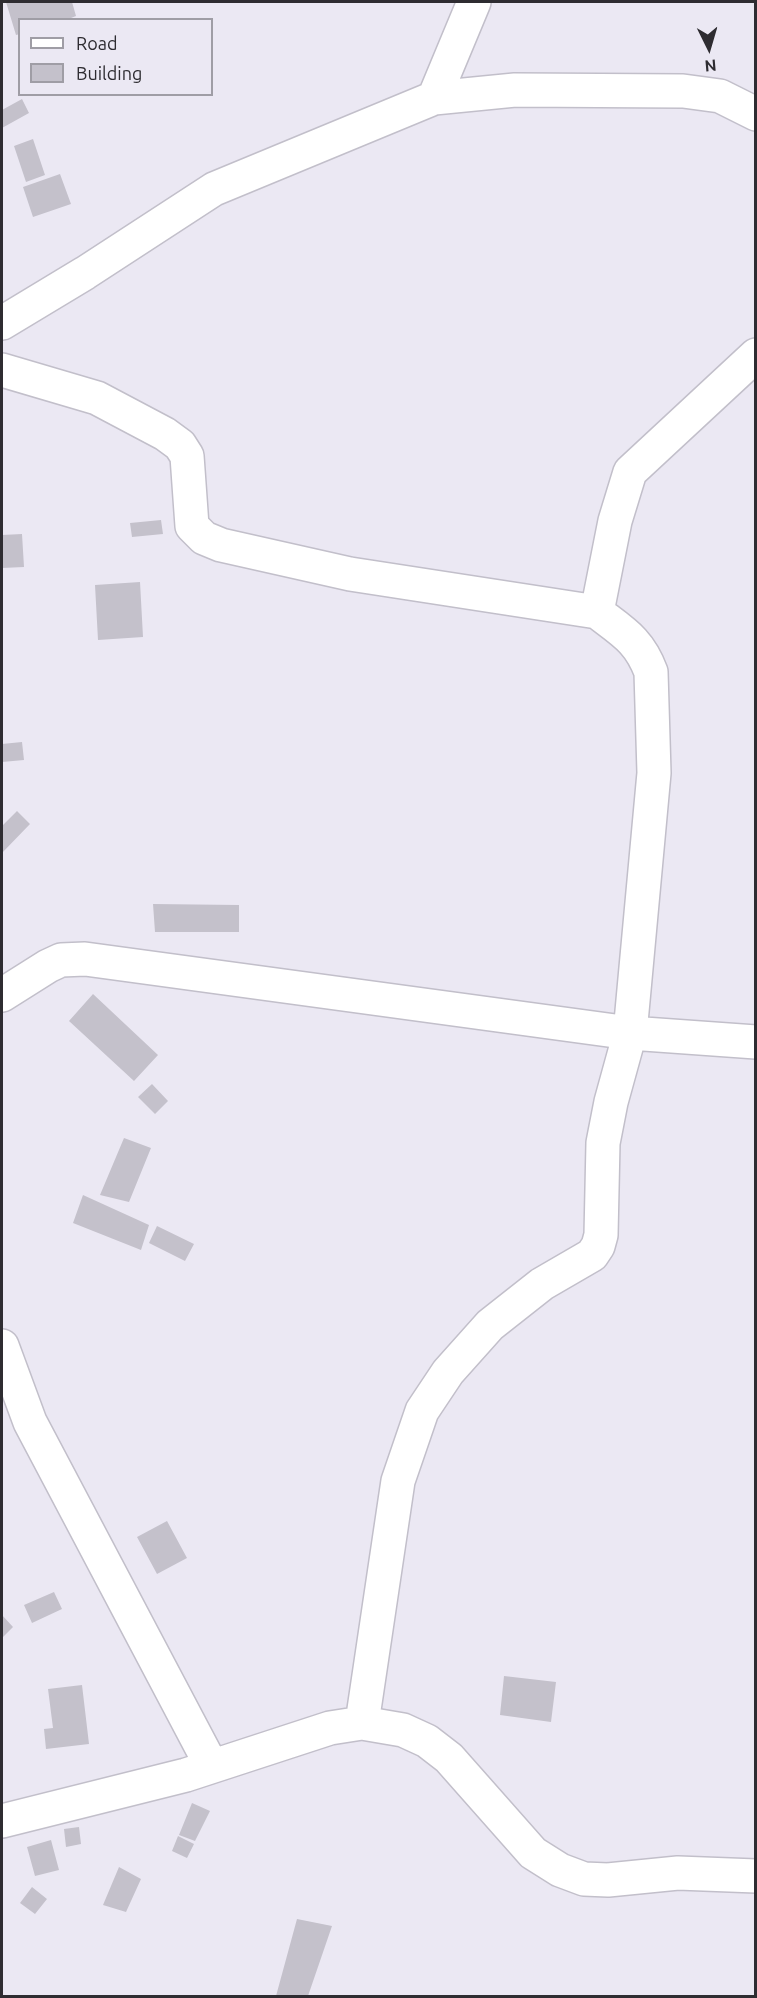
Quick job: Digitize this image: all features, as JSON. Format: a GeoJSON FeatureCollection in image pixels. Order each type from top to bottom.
{"type":"FeatureCollection","features":[{"type":"Feature","properties":{"kind":"street"},"geometry":{"type":"LineString","coordinates":[[434,98],[474,2]]}},
{"type":"Feature","properties":{"kind":"street"},"geometry":{"type":"LineString","coordinates":[[4,315],[85,273],[213,189],[434,98],[515,90],[683,91],[720,96],[756,91]]}},
{"type":"Feature","properties":{"kind":"street"},"geometry":{"type":"LineString","coordinates":[[720,96],[756,114]]}},
{"type":"Feature","properties":{"kind":"street"},"geometry":{"type":"LineString","coordinates":[[597,612],[615,521],[630,472],[756,355]]}},
{"type":"Feature","properties":{"kind":"street"},"geometry":{"type":"LineString","coordinates":[[2,370],[97,398],[165,434],[180,446],[187,456],[192,526],[204,538],[221,545],[350,574],[597,612],[637,644],[646,657],[651,672],[654,773],[630,1032],[611,1102],[603,1143],[601,1235],[598,1246],[592,1255],[542,1284],[490,1325],[448,1372],[422,1411],[398,1481],[362,1724]]}},
{"type":"Feature","properties":{"kind":"street"},"geometry":{"type":"LineString","coordinates":[[2,995],[61,960],[85,959],[630,1032],[756,1042]]}},
{"type":"Feature","properties":{"kind":"street"},"geometry":{"type":"LineString","coordinates":[[2,1346],[30,1422],[211,1766]]}},
{"type":"Feature","properties":{"kind":"street"},"geometry":{"type":"LineString","coordinates":[[2,1821],[186,1775],[330,1728],[362,1724],[404,1730],[427,1741],[449,1758],[533,1853],[568,1873],[584,1879],[608,1880],[678,1873],[756,1876]]}},
{"type":"Feature","properties":{"kind":"building"},"geometry":{"type":"Polygon","coordinates":[[[6,2],[72,2],[76,16],[71,18],[18,18],[18,34],[16,35],[6,2]]]}},
{"type":"Feature","properties":{"kind":"building"},"geometry":{"type":"Polygon","coordinates":[[[22,99],[29,113],[2,128],[2,110],[22,99]]]}},
{"type":"Feature","properties":{"kind":"building"},"geometry":{"type":"Polygon","coordinates":[[[33,139],[45,175],[26,182],[14,146],[33,139]]]}},
{"type":"Feature","properties":{"kind":"building"},"geometry":{"type":"Polygon","coordinates":[[[60,174],[71,204],[33,217],[23,187],[60,174]]]}},
{"type":"Feature","properties":{"kind":"building"},"geometry":{"type":"Polygon","coordinates":[[[161,520],[163,534],[132,537],[130,523],[161,520]]]}},
{"type":"Feature","properties":{"kind":"building"},"geometry":{"type":"Polygon","coordinates":[[[22,534],[24,567],[2,568],[2,535],[22,534]]]}},
{"type":"Feature","properties":{"kind":"building"},"geometry":{"type":"Polygon","coordinates":[[[140,582],[143,637],[98,640],[95,585],[140,582]]]}},
{"type":"Feature","properties":{"kind":"building"},"geometry":{"type":"Polygon","coordinates":[[[22,742],[24,760],[2,762],[2,744],[22,742]]]}},
{"type":"Feature","properties":{"kind":"building"},"geometry":{"type":"Polygon","coordinates":[[[17,811],[30,824],[2,853],[2,826],[17,811]]]}},
{"type":"Feature","properties":{"kind":"building"},"geometry":{"type":"Polygon","coordinates":[[[153,904],[239,905],[239,932],[155,932],[153,904]]]}},
{"type":"Feature","properties":{"kind":"building"},"geometry":{"type":"Polygon","coordinates":[[[93,994],[158,1055],[134,1081],[69,1021],[93,994]]]}},
{"type":"Feature","properties":{"kind":"building"},"geometry":{"type":"Polygon","coordinates":[[[152,1084],[168,1101],[155,1114],[138,1097],[152,1084]]]}},
{"type":"Feature","properties":{"kind":"building"},"geometry":{"type":"Polygon","coordinates":[[[124,1138],[151,1148],[129,1202],[100,1195],[124,1138]]]}},
{"type":"Feature","properties":{"kind":"building"},"geometry":{"type":"Polygon","coordinates":[[[83,1195],[149,1225],[141,1250],[73,1223],[83,1195]]]}},
{"type":"Feature","properties":{"kind":"building"},"geometry":{"type":"Polygon","coordinates":[[[157,1226],[194,1244],[185,1261],[149,1243],[157,1226]]]}},
{"type":"Feature","properties":{"kind":"building"},"geometry":{"type":"Polygon","coordinates":[[[167,1521],[187,1558],[157,1574],[137,1537],[167,1521]]]}},
{"type":"Feature","properties":{"kind":"building"},"geometry":{"type":"Polygon","coordinates":[[[54,1592],[62,1609],[32,1623],[24,1605],[54,1592]]]}},
{"type":"Feature","properties":{"kind":"building"},"geometry":{"type":"Polygon","coordinates":[[[2,1615],[13,1627],[2,1638],[2,1615]]]}},
{"type":"Feature","properties":{"kind":"building"},"geometry":{"type":"Polygon","coordinates":[[[504,1676],[556,1682],[551,1722],[500,1715],[504,1676]]]}},
{"type":"Feature","properties":{"kind":"building"},"geometry":{"type":"Polygon","coordinates":[[[82,1685],[89,1744],[46,1749],[44,1729],[53,1728],[48,1689],[82,1685]]]}},
{"type":"Feature","properties":{"kind":"building"},"geometry":{"type":"Polygon","coordinates":[[[192,1803],[210,1811],[195,1841],[179,1835],[192,1803]]]}},
{"type":"Feature","properties":{"kind":"building"},"geometry":{"type":"Polygon","coordinates":[[[79,1827],[81,1844],[66,1847],[64,1829],[79,1827]]]}},
{"type":"Feature","properties":{"kind":"building"},"geometry":{"type":"Polygon","coordinates":[[[178,1836],[194,1844],[187,1858],[172,1851],[178,1836]]]}},
{"type":"Feature","properties":{"kind":"building"},"geometry":{"type":"Polygon","coordinates":[[[51,1840],[59,1870],[35,1876],[27,1847],[51,1840]]]}},
{"type":"Feature","properties":{"kind":"building"},"geometry":{"type":"Polygon","coordinates":[[[119,1867],[141,1879],[126,1912],[103,1905],[119,1867]]]}},
{"type":"Feature","properties":{"kind":"building"},"geometry":{"type":"Polygon","coordinates":[[[32,1887],[47,1899],[35,1914],[20,1903],[32,1887]]]}},
{"type":"Feature","properties":{"kind":"building"},"geometry":{"type":"Polygon","coordinates":[[[297,1919],[332,1926],[308,1996],[276,1996],[297,1919]]]}}]}
